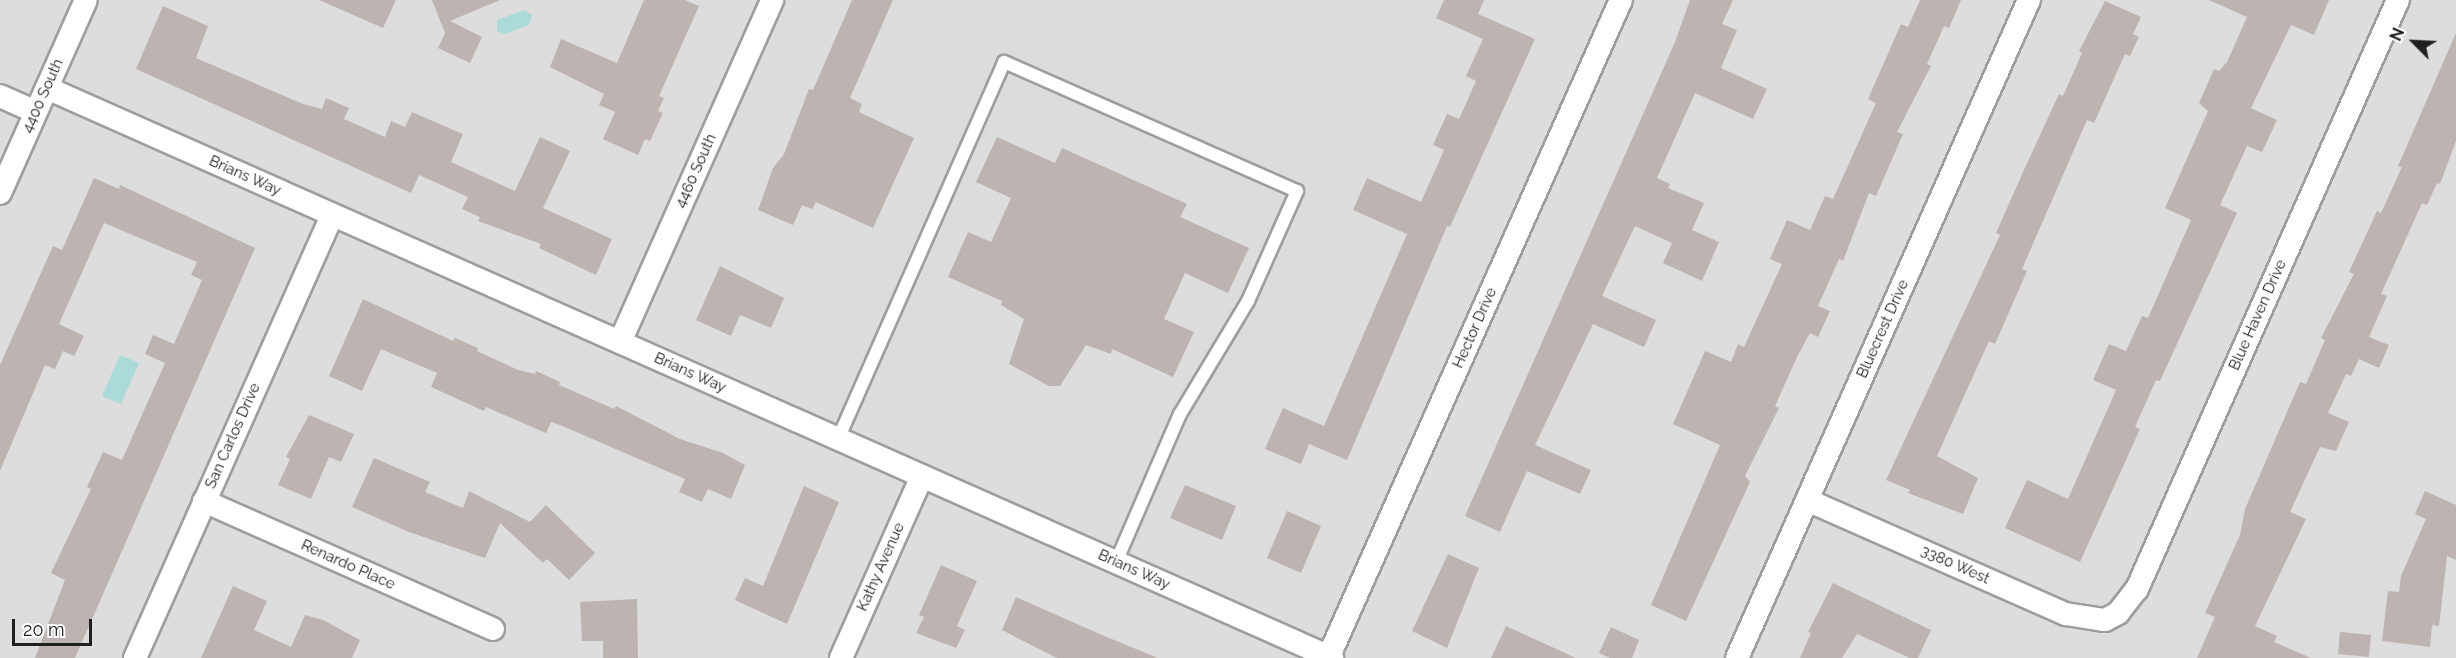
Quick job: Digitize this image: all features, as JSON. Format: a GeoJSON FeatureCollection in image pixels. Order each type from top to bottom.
{"type":"FeatureCollection","features":[{"type":"Feature","properties":{"kind":"street","name":"4400 South"},"geometry":{"type":"LineString","coordinates":[[0,192],[86,0]]}},
{"type":"Feature","properties":{"kind":"street","name":"4460 South"},"geometry":{"type":"LineString","coordinates":[[620,342],[772,0]]}},
{"type":"Feature","properties":{"kind":"street","name":"Hector Drive"},"geometry":{"type":"LineString","coordinates":[[1331,657],[1621,0]]}},
{"type":"Feature","properties":{"kind":"street","name":"Bluecrest Drive"},"geometry":{"type":"LineString","coordinates":[[1737,658],[2029,0]]}},
{"type":"Feature","properties":{"kind":"street","name":"Blue Haven Drive"},"geometry":{"type":"LineString","coordinates":[[2105,620],[2128,602],[2137,589],[2398,0]]}},
{"type":"Feature","properties":{"kind":"street","name":"Brians Way"},"geometry":{"type":"LineString","coordinates":[[47,88],[1331,657]]}},
{"type":"Feature","properties":{"kind":"street"},"geometry":{"type":"LineString","coordinates":[[0,96],[36,112]]}},
{"type":"Feature","properties":{"kind":"street","name":"San Carlos Drive"},"geometry":{"type":"LineString","coordinates":[[135,658],[332,215]]}},
{"type":"Feature","properties":{"kind":"street","name":"Kathy Avenue"},"geometry":{"type":"LineString","coordinates":[[841,658],[922,476]]}},
{"type":"Feature","properties":{"kind":"street","name":"3380 West"},"geometry":{"type":"LineString","coordinates":[[1807,500],[2066,614],[2105,620]]}},
{"type":"Feature","properties":{"kind":"street","name":"Renardo Place"},"geometry":{"type":"LineString","coordinates":[[204,501],[493,629]]}},
{"type":"Feature","properties":{"kind":"lane"},"geometry":{"type":"LineString","coordinates":[[838,439],[1004,62],[1297,190],[1248,301],[1180,414],[1116,562]]}},
{"type":"Feature","properties":{"kind":"shaded area"},"geometry":{"type":"Polygon","coordinates":[[[0,0],[2456,0],[2456,658],[0,658],[0,0]]]}},
{"type":"Feature","properties":{"kind":"shaded area"},"geometry":{"type":"Polygon","coordinates":[[[992,0],[1339,0],[1391,23],[1360,93],[1377,101],[1236,422],[1207,411],[1195,417],[1140,542],[1114,531],[1125,499],[1103,485],[1143,395],[1169,406],[1237,293],[1270,220],[1004,102],[922,286],[948,299],[904,397],[879,390],[863,419],[837,408],[848,379],[842,370],[829,365],[992,0]]]}},
{"type":"Feature","properties":{"kind":"water"},"geometry":{"type":"Polygon","coordinates":[[[524,10],[532,15],[529,25],[505,34],[497,31],[497,20],[524,10]]]}},
{"type":"Feature","properties":{"kind":"water"},"geometry":{"type":"Polygon","coordinates":[[[120,355],[139,363],[121,404],[102,396],[120,355]]]}},
{"type":"Feature","properties":{"kind":"building"},"geometry":{"type":"Polygon","coordinates":[[[319,0],[396,0],[383,28],[319,0]]]}},
{"type":"Feature","properties":{"kind":"building"},"geometry":{"type":"Polygon","coordinates":[[[432,0],[500,0],[450,21],[482,37],[470,63],[438,48],[445,33],[432,0]]]}},
{"type":"Feature","properties":{"kind":"building"},"geometry":{"type":"Polygon","coordinates":[[[644,0],[685,0],[699,6],[659,96],[664,98],[658,111],[663,113],[650,141],[645,139],[638,155],[603,139],[615,112],[599,105],[604,94],[550,67],[561,39],[617,63],[644,0]]]}},
{"type":"Feature","properties":{"kind":"building"},"geometry":{"type":"Polygon","coordinates":[[[852,0],[893,0],[850,98],[862,104],[859,112],[914,138],[873,228],[816,202],[812,209],[802,205],[793,225],[758,210],[773,168],[784,154],[809,89],[813,90],[852,0]]]}},
{"type":"Feature","properties":{"kind":"building"},"geometry":{"type":"Polygon","coordinates":[[[1444,0],[1484,0],[1478,14],[1535,39],[1450,227],[1447,226],[1347,460],[1309,444],[1301,464],[1265,449],[1283,408],[1324,426],[1407,234],[1353,210],[1367,178],[1421,202],[1444,150],[1433,145],[1447,114],[1459,119],[1476,81],[1466,76],[1483,39],[1436,18],[1444,0]]]}},
{"type":"Feature","properties":{"kind":"building"},"geometry":{"type":"Polygon","coordinates":[[[1690,0],[1733,0],[1722,24],[1737,30],[1721,68],[1767,89],[1753,119],[1695,93],[1657,178],[1670,184],[1668,188],[1704,203],[1692,230],[1719,242],[1702,281],[1663,263],[1672,243],[1635,226],[1602,296],[1656,320],[1644,347],[1593,324],[1535,445],[1591,470],[1580,494],[1527,471],[1500,532],[1465,516],[1675,42],[1690,0]]]}},
{"type":"Feature","properties":{"kind":"building"},"geometry":{"type":"Polygon","coordinates":[[[1920,0],[1961,0],[1949,28],[1944,26],[1927,64],[1931,66],[1897,132],[1903,134],[1876,196],[1869,193],[1843,261],[1839,259],[1818,306],[1830,311],[1818,337],[1810,333],[1798,355],[1775,406],[1779,408],[1745,476],[1750,482],[1686,621],[1651,605],[1720,445],[1673,424],[1705,351],[1731,362],[1738,344],[1744,347],[1782,264],[1770,259],[1787,220],[1810,230],[1825,196],[1833,199],[1876,103],[1868,99],[1901,24],[1908,27],[1920,0]]]}},
{"type":"Feature","properties":{"kind":"building"},"geometry":{"type":"Polygon","coordinates":[[[2209,0],[2329,0],[2314,35],[2291,25],[2251,108],[2277,120],[2262,152],[2247,146],[2220,205],[2237,213],[2160,381],[2156,380],[2135,427],[2140,429],[2080,562],[2005,528],[2027,480],[2068,499],[2116,390],[2093,380],[2109,344],[2126,351],[2142,316],[2148,318],[2191,220],[2165,208],[2208,111],[2199,103],[2214,69],[2219,71],[2227,62],[2247,17],[2209,0]]]}},
{"type":"Feature","properties":{"kind":"building"},"geometry":{"type":"Polygon","coordinates":[[[2105,1],[2141,17],[2133,34],[2139,37],[2130,56],[2125,54],[2094,123],[2087,120],[2022,269],[2027,271],[1995,344],[1989,341],[1937,456],[1978,478],[1963,514],[1908,493],[1910,490],[1886,480],[2000,235],[1996,233],[2023,172],[2059,94],[2063,96],[2082,53],[2079,51],[2105,1]]]}},
{"type":"Feature","properties":{"kind":"building"},"geometry":{"type":"Polygon","coordinates":[[[163,6],[208,26],[196,58],[303,104],[322,109],[326,98],[349,108],[344,119],[385,137],[391,121],[405,127],[412,112],[463,134],[451,162],[515,191],[540,137],[570,151],[543,208],[612,239],[596,275],[539,248],[541,244],[478,221],[480,217],[462,209],[468,197],[419,175],[411,193],[136,69],[163,6]]]}},
{"type":"Feature","properties":{"kind":"building"},"geometry":{"type":"Polygon","coordinates":[[[2456,33],[2456,141],[2440,184],[2437,183],[2427,205],[2422,203],[2381,294],[2387,296],[2369,337],[2389,345],[2379,368],[2359,359],[2351,376],[2346,374],[2328,413],[2349,422],[2336,451],[2320,447],[2290,512],[2306,519],[2255,626],[2277,636],[2274,642],[2311,658],[2197,658],[2215,617],[2205,613],[2240,535],[2245,509],[2300,382],[2306,384],[2325,340],[2321,338],[2354,274],[2349,272],[2377,211],[2381,213],[2402,167],[2398,166],[2456,33]]]}},
{"type":"Feature","properties":{"kind":"building"},"geometry":{"type":"Polygon","coordinates":[[[997,137],[1055,163],[1062,148],[1187,204],[1180,217],[1249,248],[1228,293],[1185,273],[1164,319],[1194,332],[1173,377],[1112,349],[1111,354],[1086,345],[1060,386],[1049,386],[1009,364],[1024,319],[1001,305],[1002,301],[948,277],[968,232],[991,242],[1011,198],[976,182],[997,137]]]}},
{"type":"Feature","properties":{"kind":"building"},"geometry":{"type":"Polygon","coordinates":[[[94,178],[119,189],[120,185],[255,248],[75,658],[35,658],[65,580],[51,573],[91,489],[87,487],[103,452],[122,460],[165,363],[145,354],[153,335],[174,344],[202,280],[191,275],[197,262],[104,223],[59,324],[84,336],[74,356],[63,351],[55,369],[45,365],[0,471],[0,365],[53,246],[62,250],[94,178]]]}},
{"type":"Feature","properties":{"kind":"building"},"geometry":{"type":"Polygon","coordinates":[[[720,266],[784,298],[771,328],[740,315],[731,336],[696,320],[720,266]]]}},
{"type":"Feature","properties":{"kind":"building"},"geometry":{"type":"Polygon","coordinates":[[[363,299],[453,341],[455,338],[478,348],[477,351],[518,370],[535,374],[536,371],[560,382],[559,385],[614,409],[616,406],[680,439],[723,453],[745,465],[731,499],[708,489],[702,502],[679,492],[685,479],[560,425],[551,422],[546,433],[486,407],[484,411],[431,387],[437,373],[381,349],[362,391],[329,376],[363,299]]]}},
{"type":"Feature","properties":{"kind":"building"},"geometry":{"type":"Polygon","coordinates":[[[309,415],[354,434],[341,462],[329,457],[311,499],[278,485],[290,459],[286,457],[309,415]]]}},
{"type":"Feature","properties":{"kind":"building"},"geometry":{"type":"Polygon","coordinates":[[[374,458],[430,482],[425,492],[463,508],[469,491],[530,522],[546,505],[595,553],[569,580],[547,559],[543,563],[500,523],[485,558],[409,532],[352,507],[374,458]]]}},
{"type":"Feature","properties":{"kind":"building"},"geometry":{"type":"Polygon","coordinates":[[[1185,485],[1236,506],[1222,540],[1170,518],[1185,485]]]}},
{"type":"Feature","properties":{"kind":"building"},"geometry":{"type":"Polygon","coordinates":[[[804,486],[839,502],[787,624],[735,600],[745,578],[763,586],[804,486]]]}},
{"type":"Feature","properties":{"kind":"building"},"geometry":{"type":"Polygon","coordinates":[[[2425,491],[2456,505],[2456,560],[2447,556],[2439,626],[2432,625],[2430,647],[2382,641],[2388,591],[2399,592],[2401,576],[2426,519],[2415,514],[2425,491]]]}},
{"type":"Feature","properties":{"kind":"building"},"geometry":{"type":"Polygon","coordinates":[[[1287,511],[1321,526],[1301,573],[1267,558],[1287,511]]]}},
{"type":"Feature","properties":{"kind":"building"},"geometry":{"type":"Polygon","coordinates":[[[1448,554],[1479,568],[1447,648],[1412,631],[1448,554]]]}},
{"type":"Feature","properties":{"kind":"building"},"geometry":{"type":"Polygon","coordinates":[[[941,565],[977,581],[957,626],[965,630],[956,648],[916,633],[924,617],[919,615],[941,565]]]}},
{"type":"Feature","properties":{"kind":"building"},"geometry":{"type":"Polygon","coordinates":[[[1833,583],[1931,630],[1918,658],[1910,658],[1857,634],[1842,658],[1800,658],[1811,633],[1808,632],[1833,583]]]}},
{"type":"Feature","properties":{"kind":"building"},"geometry":{"type":"Polygon","coordinates":[[[233,586],[267,601],[254,630],[291,647],[305,615],[323,620],[360,640],[352,658],[201,658],[233,586]]]}},
{"type":"Feature","properties":{"kind":"building"},"geometry":{"type":"Polygon","coordinates":[[[1016,597],[1158,658],[1057,658],[1002,630],[1016,597]]]}},
{"type":"Feature","properties":{"kind":"building"},"geometry":{"type":"Polygon","coordinates":[[[637,599],[638,658],[603,658],[603,641],[582,641],[580,602],[637,599]]]}},
{"type":"Feature","properties":{"kind":"building"},"geometry":{"type":"Polygon","coordinates":[[[1506,626],[1576,658],[1491,658],[1506,626]]]}},
{"type":"Feature","properties":{"kind":"building"},"geometry":{"type":"Polygon","coordinates":[[[1611,627],[1639,640],[1632,658],[1610,658],[1599,653],[1611,627]]]}},
{"type":"Feature","properties":{"kind":"building"},"geometry":{"type":"Polygon","coordinates":[[[2340,632],[2371,635],[2369,657],[2338,654],[2340,632]]]}}]}
